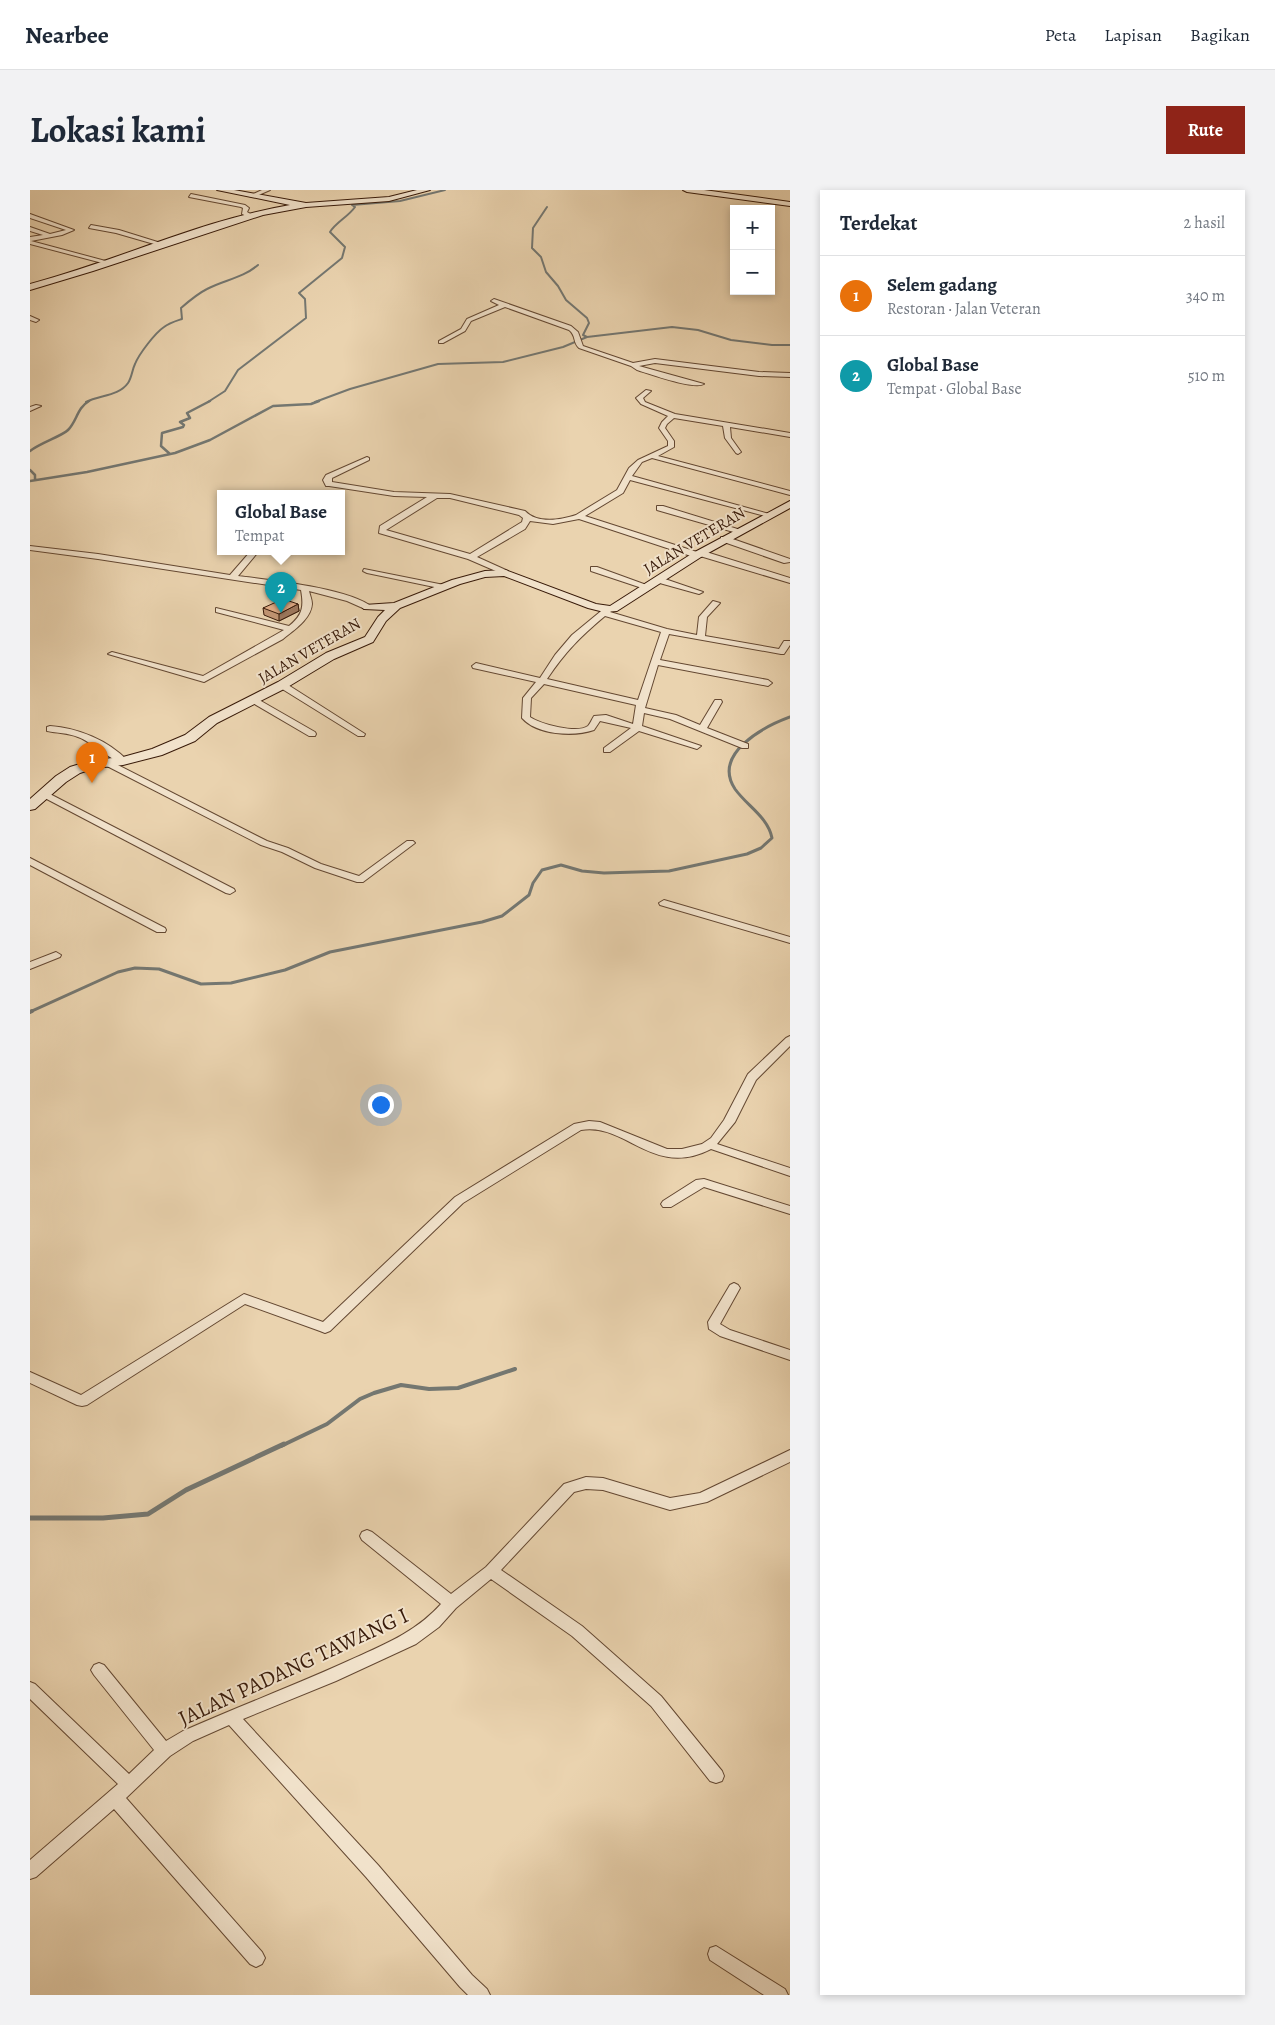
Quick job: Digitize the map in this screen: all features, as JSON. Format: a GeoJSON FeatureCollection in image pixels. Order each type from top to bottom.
{"type":"FeatureCollection","features":[{"type":"Feature","properties":{"kind":"street"},"geometry":{"type":"LineString","coordinates":[[226,190],[288,205],[382,200],[426,190]]}},
{"type":"Feature","properties":{"kind":"street"},"geometry":{"type":"LineString","coordinates":[[252,196],[267,190]]}},
{"type":"Feature","properties":{"kind":"street"},"geometry":{"type":"LineString","coordinates":[[687,190],[790,204]]}},
{"type":"Feature","properties":{"kind":"street"},"geometry":{"type":"LineString","coordinates":[[191,196],[238,204],[246,208],[244,213],[251,216]]}},
{"type":"Feature","properties":{"kind":"street"},"geometry":{"type":"LineString","coordinates":[[30,287],[110,263],[227,222],[288,205]]}},
{"type":"Feature","properties":{"kind":"street"},"geometry":{"type":"LineString","coordinates":[[30,216],[71,230],[50,236],[30,238]]}},
{"type":"Feature","properties":{"kind":"street"},"geometry":{"type":"LineString","coordinates":[[91,227],[117,231],[161,244]]}},
{"type":"Feature","properties":{"kind":"street"},"geometry":{"type":"LineString","coordinates":[[30,229],[50,236]]}},
{"type":"Feature","properties":{"kind":"street"},"geometry":{"type":"LineString","coordinates":[[30,242],[110,263]]}},
{"type":"Feature","properties":{"kind":"street"},"geometry":{"type":"LineString","coordinates":[[494,301],[569,327],[574,330],[581,347],[634,365],[639,369],[688,384],[702,384]]}},
{"type":"Feature","properties":{"kind":"street"},"geometry":{"type":"LineString","coordinates":[[441,342],[464,330],[469,320],[506,304]]}},
{"type":"Feature","properties":{"kind":"street"},"geometry":{"type":"LineString","coordinates":[[634,365],[655,361],[773,376],[790,375]]}},
{"type":"Feature","properties":{"kind":"street"},"geometry":{"type":"LineString","coordinates":[[648,390],[640,398],[643,403],[673,416],[790,435]]}},
{"type":"Feature","properties":{"kind":"street"},"geometry":{"type":"LineString","coordinates":[[30,409],[38,406]]}},
{"type":"Feature","properties":{"kind":"street"},"geometry":{"type":"LineString","coordinates":[[366,459],[328,477],[329,484],[394,494],[436,495],[506,509],[522,513],[527,518],[555,523],[579,517],[620,491],[633,468],[640,461],[672,444],[662,428],[664,422],[673,416]]}},
{"type":"Feature","properties":{"kind":"street"},"geometry":{"type":"LineString","coordinates":[[726,424],[728,438],[738,452]]}},
{"type":"Feature","properties":{"kind":"street"},"geometry":{"type":"LineString","coordinates":[[651,456],[790,493]]}},
{"type":"Feature","properties":{"kind":"street"},"geometry":{"type":"LineString","coordinates":[[628,477],[769,515]]}},
{"type":"Feature","properties":{"kind":"street"},"geometry":{"type":"LineString","coordinates":[[436,495],[383,528],[382,531],[471,556],[505,573]]}},
{"type":"Feature","properties":{"kind":"street","name":"JALAN VETERAN"},"geometry":{"type":"LineString","coordinates":[[35,799],[75,770],[93,764],[123,761],[173,747],[190,738],[214,720],[282,685],[330,656],[368,639],[382,619],[396,606],[444,587],[480,575],[505,573],[607,611],[616,608],[724,539],[790,504]]}},
{"type":"Feature","properties":{"kind":"street"},"geometry":{"type":"LineString","coordinates":[[660,508],[740,531]]}},
{"type":"Feature","properties":{"kind":"street"},"geometry":{"type":"LineString","coordinates":[[579,517],[790,581]]}},
{"type":"Feature","properties":{"kind":"street"},"geometry":{"type":"LineString","coordinates":[[471,556],[522,527],[526,523],[527,518]]}},
{"type":"Feature","properties":{"kind":"street"},"geometry":{"type":"LineString","coordinates":[[724,539],[787,561]]}},
{"type":"Feature","properties":{"kind":"street"},"geometry":{"type":"LineString","coordinates":[[30,548],[84,553],[134,563],[342,596],[368,607],[382,619]]}},
{"type":"Feature","properties":{"kind":"street"},"geometry":{"type":"LineString","coordinates":[[232,578],[251,555]]}},
{"type":"Feature","properties":{"kind":"street"},"geometry":{"type":"LineString","coordinates":[[594,568],[648,587]]}},
{"type":"Feature","properties":{"kind":"street"},"geometry":{"type":"LineString","coordinates":[[366,570],[444,587]]}},
{"type":"Feature","properties":{"kind":"street"},"geometry":{"type":"LineString","coordinates":[[659,580],[699,592]]}},
{"type":"Feature","properties":{"kind":"street"},"geometry":{"type":"LineString","coordinates":[[112,654],[204,679],[242,656],[280,637],[299,622],[308,605],[305,589]]}},
{"type":"Feature","properties":{"kind":"street"},"geometry":{"type":"LineString","coordinates":[[700,638],[703,616],[716,603]]}},
{"type":"Feature","properties":{"kind":"street"},"geometry":{"type":"LineString","coordinates":[[368,607],[396,606]]}},
{"type":"Feature","properties":{"kind":"street"},"geometry":{"type":"LineString","coordinates":[[219,610],[291,629]]}},
{"type":"Feature","properties":{"kind":"street"},"geometry":{"type":"LineString","coordinates":[[698,746],[606,718],[597,718],[591,728],[578,732],[530,723],[526,718],[527,698],[575,637],[607,611],[666,631],[700,638],[786,653],[787,643]]}},
{"type":"Feature","properties":{"kind":"street"},"geometry":{"type":"LineString","coordinates":[[607,750],[636,728],[666,631]]}},
{"type":"Feature","properties":{"kind":"street"},"geometry":{"type":"LineString","coordinates":[[655,662],[768,683]]}},
{"type":"Feature","properties":{"kind":"street"},"geometry":{"type":"LineString","coordinates":[[476,666],[641,707],[673,717],[745,746]]}},
{"type":"Feature","properties":{"kind":"street"},"geometry":{"type":"LineString","coordinates":[[282,685],[362,734]]}},
{"type":"Feature","properties":{"kind":"street"},"geometry":{"type":"LineString","coordinates":[[254,700],[312,734]]}},
{"type":"Feature","properties":{"kind":"street"},"geometry":{"type":"LineString","coordinates":[[702,729],[718,702]]}},
{"type":"Feature","properties":{"kind":"street"},"geometry":{"type":"LineString","coordinates":[[50,729],[76,731],[123,761]]}},
{"type":"Feature","properties":{"kind":"street"},"geometry":{"type":"LineString","coordinates":[[108,763],[264,843],[285,850],[357,882],[410,843]]}},
{"type":"Feature","properties":{"kind":"street"},"geometry":{"type":"LineString","coordinates":[[35,799],[230,891]]}},
{"type":"Feature","properties":{"kind":"street"},"geometry":{"type":"LineString","coordinates":[[30,861],[161,930]]}},
{"type":"Feature","properties":{"kind":"street"},"geometry":{"type":"LineString","coordinates":[[664,903],[790,940]]}},
{"type":"Feature","properties":{"kind":"street"},"geometry":{"type":"LineString","coordinates":[[30,966],[56,955]]}},
{"type":"Feature","properties":{"kind":"street"},"geometry":{"type":"LineString","coordinates":[[30,1377],[82,1401],[244,1299],[325,1328],[459,1200],[578,1127],[585,1124],[598,1125],[646,1147],[666,1152],[696,1152],[707,1148],[722,1134],[752,1078],[790,1040]]}},
{"type":"Feature","properties":{"kind":"street"},"geometry":{"type":"LineString","coordinates":[[716,1148],[790,1172]]}},
{"type":"Feature","properties":{"kind":"street"},"geometry":{"type":"LineString","coordinates":[[667,1204],[704,1183],[790,1210]]}},
{"type":"Feature","properties":{"kind":"street"},"geometry":{"type":"LineString","coordinates":[[734,1288],[714,1322],[716,1329],[790,1355]]}},
{"type":"Feature","properties":{"kind":"street","name":"JALAN PADANG TAWANG I"},"geometry":{"type":"LineString","coordinates":[[30,1870],[115,1798],[164,1751],[188,1736],[331,1676],[411,1639],[434,1622],[451,1603],[491,1571],[569,1488],[586,1483],[603,1484],[670,1504],[702,1498],[790,1456]]}},
{"type":"Feature","properties":{"kind":"street"},"geometry":{"type":"LineString","coordinates":[[367,1536],[451,1603]]}},
{"type":"Feature","properties":{"kind":"street"},"geometry":{"type":"LineString","coordinates":[[491,1571],[577,1631],[656,1701],[716,1776]]}},
{"type":"Feature","properties":{"kind":"street"},"geometry":{"type":"LineString","coordinates":[[99,1670],[164,1751]]}},
{"type":"Feature","properties":{"kind":"street"},"geometry":{"type":"LineString","coordinates":[[30,1689],[129,1784]]}},
{"type":"Feature","properties":{"kind":"street"},"geometry":{"type":"LineString","coordinates":[[231,1717],[372,1871],[466,1981],[481,1995]]}},
{"type":"Feature","properties":{"kind":"street"},"geometry":{"type":"LineString","coordinates":[[115,1798],[256,1958]]}},
{"type":"Feature","properties":{"kind":"street"},"geometry":{"type":"LineString","coordinates":[[716,1954],[779,1995]]}},
{"type":"Feature","properties":{"kind":"building"},"geometry":{"type":"Polygon","coordinates":[[[283,599],[298,604],[279,614],[263,608],[283,599]]]}},
{"type":"Feature","properties":{"kind":"waterway"},"geometry":{"type":"LineString","coordinates":[[208,402],[225,391],[238,370],[306,318],[305,299],[299,293],[342,258],[345,247],[330,232],[335,225],[352,211],[355,207],[352,205],[400,201],[445,190]]}},
{"type":"Feature","properties":{"kind":"waterway"},"geometry":{"type":"LineString","coordinates":[[547,207],[533,228],[532,248],[541,257],[546,272],[558,286],[566,300],[587,318],[589,323],[583,335],[587,337]]}},
{"type":"Feature","properties":{"kind":"waterway"},"geometry":{"type":"LineString","coordinates":[[86,402],[114,393],[124,387],[129,381],[137,360],[148,344],[164,327],[182,319],[181,308],[190,300],[207,289],[240,276],[258,265]]}},
{"type":"Feature","properties":{"kind":"waterway"},"geometry":{"type":"LineString","coordinates":[[587,337],[672,327],[698,330],[731,340],[772,345],[790,345]]}},
{"type":"Feature","properties":{"kind":"waterway"},"geometry":{"type":"LineString","coordinates":[[315,402],[350,389],[438,364],[503,362],[563,347],[587,337]]}},
{"type":"Feature","properties":{"kind":"waterway"},"geometry":{"type":"LineString","coordinates":[[30,451],[68,430],[79,411],[89,401]]}},
{"type":"Feature","properties":{"kind":"waterway"},"geometry":{"type":"LineString","coordinates":[[170,454],[161,446],[162,433],[183,427],[184,425],[180,422],[190,418],[187,413],[210,401]]}},
{"type":"Feature","properties":{"kind":"waterway"},"geometry":{"type":"LineString","coordinates":[[30,481],[87,472],[175,453],[210,440],[273,406],[311,404],[319,401]]}},
{"type":"Feature","properties":{"kind":"waterway"},"geometry":{"type":"LineString","coordinates":[[30,470],[35,475],[35,479]]}},
{"type":"Feature","properties":{"kind":"waterway"},"geometry":{"type":"LineString","coordinates":[[32,1011],[30,1012],[118,972],[135,968],[159,969],[201,984],[231,983],[285,970],[330,952],[482,922],[502,916],[529,895],[533,883],[542,870],[561,865],[582,871],[604,873],[669,871],[747,854],[761,848],[772,838],[762,818],[735,789],[730,776],[730,764],[735,753],[755,735],[790,717]]}},
{"type":"Feature","properties":{"kind":"waterway"},"geometry":{"type":"LineString","coordinates":[[281,1446],[327,1424],[360,1399],[374,1393],[401,1385],[429,1389],[458,1388],[515,1369]]}},
{"type":"Feature","properties":{"kind":"waterway"},"geometry":{"type":"LineString","coordinates":[[30,1518],[103,1518],[148,1514],[186,1490],[284,1444]]}},
{"type":"Feature","properties":{"kind":"place","name":"Global Base"},"geometry":{"type":"Point","coordinates":[281,613]}},
{"type":"Feature","properties":{"kind":"place","name":"Selem gadang"},"geometry":{"type":"Point","coordinates":[92,783]}}]}
